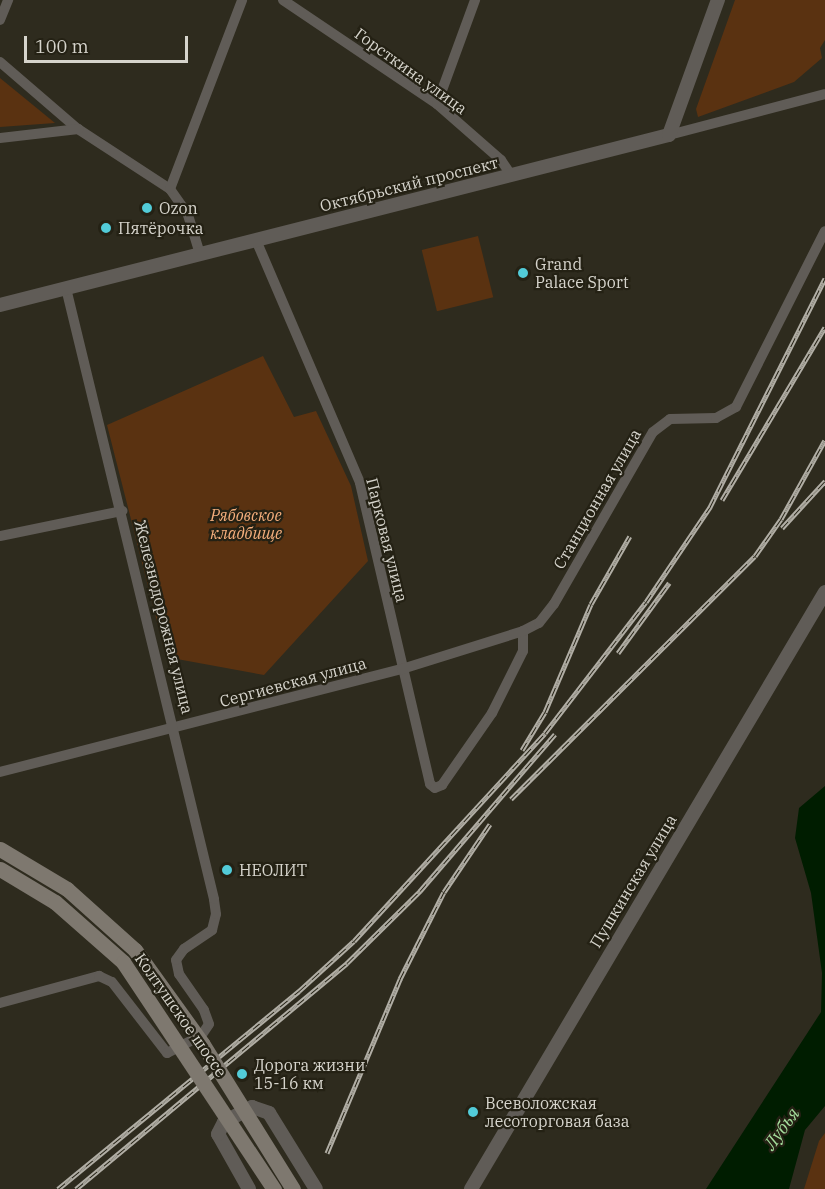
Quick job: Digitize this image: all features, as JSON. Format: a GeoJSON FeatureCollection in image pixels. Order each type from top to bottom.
{"type":"FeatureCollection","features":[{"type":"Feature","properties":{"kind":"main road","name":"Колтушское шоссе"},"geometry":{"type":"LineString","coordinates":[[0,849],[67,889],[135,950],[202,1043],[293,1189]]}},
{"type":"Feature","properties":{"kind":"main road","name":"Колтушское шоссе"},"geometry":{"type":"LineString","coordinates":[[0,869],[55,902],[123,962],[180,1043],[274,1189]]}},
{"type":"Feature","properties":{"kind":"street"},"geometry":{"type":"LineString","coordinates":[[0,20],[8,0]]}},
{"type":"Feature","properties":{"kind":"street"},"geometry":{"type":"LineString","coordinates":[[170,189],[242,0]]}},
{"type":"Feature","properties":{"kind":"street","name":"Горсткина улица"},"geometry":{"type":"LineString","coordinates":[[283,0],[437,104],[501,160],[511,175]]}},
{"type":"Feature","properties":{"kind":"street"},"geometry":{"type":"LineString","coordinates":[[437,104],[475,0]]}},
{"type":"Feature","properties":{"kind":"street"},"geometry":{"type":"LineString","coordinates":[[669,135],[718,0]]}},
{"type":"Feature","properties":{"kind":"street"},"geometry":{"type":"LineString","coordinates":[[0,62],[78,129],[170,189],[188,215],[200,254]]}},
{"type":"Feature","properties":{"kind":"street","name":"Октябрьский проспект"},"geometry":{"type":"LineString","coordinates":[[0,305],[825,94]]}},
{"type":"Feature","properties":{"kind":"street"},"geometry":{"type":"LineString","coordinates":[[0,138],[78,129]]}},
{"type":"Feature","properties":{"kind":"street","name":"Станционная улица"},"geometry":{"type":"LineString","coordinates":[[523,631],[539,623],[554,604],[661,424],[670,419],[716,418],[736,407],[825,231]]}},
{"type":"Feature","properties":{"kind":"street","name":"Парковая улица"},"geometry":{"type":"LineString","coordinates":[[256,240],[360,483],[430,784],[435,788],[442,785],[492,712],[523,651],[523,631]]}},
{"type":"Feature","properties":{"kind":"street","name":"Железнодорожная улица"},"geometry":{"type":"LineString","coordinates":[[0,1003],[99,976],[112,982],[158,1045],[174,1052],[201,1036],[209,1024],[176,968],[179,954],[212,930],[216,914],[175,729],[66,288]]}},
{"type":"Feature","properties":{"kind":"street"},"geometry":{"type":"LineString","coordinates":[[0,536],[122,511]]}},
{"type":"Feature","properties":{"kind":"street","name":"Пушкинская улица"},"geometry":{"type":"LineString","coordinates":[[471,1189],[825,592]]}},
{"type":"Feature","properties":{"kind":"street","name":"Сергиевская улица"},"geometry":{"type":"LineString","coordinates":[[0,772],[402,669],[523,631]]}},
{"type":"Feature","properties":{"kind":"street"},"geometry":{"type":"LineString","coordinates":[[249,1189],[218,1134],[224,1122],[252,1107],[269,1113],[316,1189]]}},
{"type":"Feature","properties":{"kind":"green space"},"geometry":{"type":"Polygon","coordinates":[[[735,0],[825,0],[825,40],[820,48],[822,58],[794,82],[698,117],[696,109],[735,0]]]}},
{"type":"Feature","properties":{"kind":"green space"},"geometry":{"type":"Polygon","coordinates":[[[0,78],[55,123],[0,127],[0,78]]]}},
{"type":"Feature","properties":{"kind":"green space"},"geometry":{"type":"Polygon","coordinates":[[[478,236],[493,297],[437,311],[422,250],[478,236]]]}},
{"type":"Feature","properties":{"kind":"green space","name":"Рябовское кладбище"},"geometry":{"type":"Polygon","coordinates":[[[263,356],[294,417],[316,411],[351,486],[368,561],[264,675],[166,657],[107,425],[263,356]]]}},
{"type":"Feature","properties":{"kind":"green space"},"geometry":{"type":"Polygon","coordinates":[[[825,1133],[825,1189],[804,1189],[819,1141],[825,1133]]]}},
{"type":"Feature","properties":{"kind":"water","name":"Лубья"},"geometry":{"type":"Polygon","coordinates":[[[825,786],[825,1106],[805,1130],[789,1189],[706,1189],[821,1012],[822,973],[811,893],[795,838],[799,808],[825,786]]]}},
{"type":"Feature","properties":{"kind":"railway"},"geometry":{"type":"LineString","coordinates":[[58,1189],[299,991],[354,941],[545,733],[646,602],[710,507],[825,278]]}},
{"type":"Feature","properties":{"kind":"railway"},"geometry":{"type":"LineString","coordinates":[[722,500],[825,327]]}},
{"type":"Feature","properties":{"kind":"railway"},"geometry":{"type":"LineString","coordinates":[[511,799],[755,556],[781,519],[825,440]]}},
{"type":"Feature","properties":{"kind":"railway"},"geometry":{"type":"LineString","coordinates":[[782,528],[825,481]]}},
{"type":"Feature","properties":{"kind":"railway"},"geometry":{"type":"LineString","coordinates":[[522,750],[545,712],[591,604],[630,536]]}},
{"type":"Feature","properties":{"kind":"railway"},"geometry":{"type":"LineString","coordinates":[[618,653],[669,583]]}},
{"type":"Feature","properties":{"kind":"railway"},"geometry":{"type":"LineString","coordinates":[[76,1189],[347,963],[420,891],[555,734]]}},
{"type":"Feature","properties":{"kind":"railway"},"geometry":{"type":"LineString","coordinates":[[327,1153],[400,979],[444,892],[490,824]]}},
{"type":"Feature","properties":{"kind":"place","name":"Ozon"},"geometry":{"type":"Point","coordinates":[147,208]}},
{"type":"Feature","properties":{"kind":"place","name":"Пятёрочка"},"geometry":{"type":"Point","coordinates":[106,228]}},
{"type":"Feature","properties":{"kind":"place","name":"Grand Palace Sport"},"geometry":{"type":"Point","coordinates":[523,273]}},
{"type":"Feature","properties":{"kind":"place","name":"НЕОЛИТ"},"geometry":{"type":"Point","coordinates":[227,870]}},
{"type":"Feature","properties":{"kind":"place","name":"Дорога жизни 15-16 км"},"geometry":{"type":"Point","coordinates":[242,1074]}},
{"type":"Feature","properties":{"kind":"place","name":"Всеволожская лесоторговая база"},"geometry":{"type":"Point","coordinates":[473,1112]}}]}
